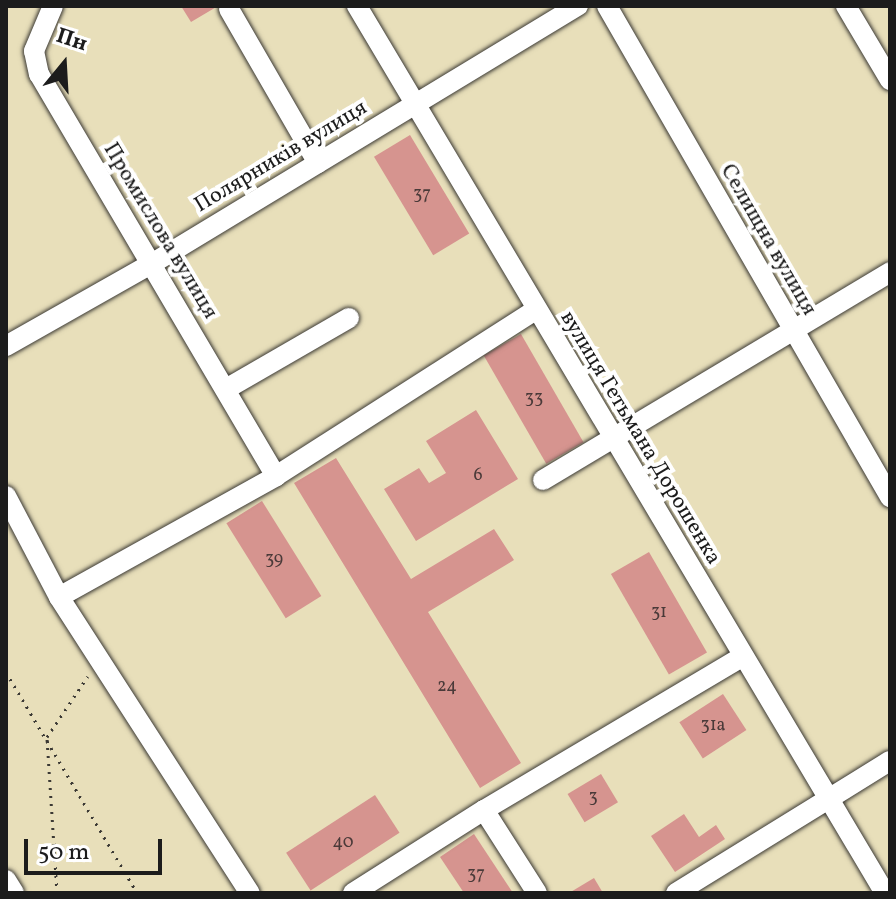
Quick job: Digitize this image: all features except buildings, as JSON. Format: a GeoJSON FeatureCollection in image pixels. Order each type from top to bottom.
{"type":"FeatureCollection","features":[{"type":"Feature","properties":{"kind":"street","name":"Промислова вулиця"},"geometry":{"type":"LineString","coordinates":[[53,6],[34,51],[39,74],[276,476]]}},
{"type":"Feature","properties":{"kind":"street","name":"вулиця Гетьмана Дорошенка"},"geometry":{"type":"LineString","coordinates":[[357,6],[885,893]]}},
{"type":"Feature","properties":{"kind":"street","name":"Полярників вулиця"},"geometry":{"type":"LineString","coordinates":[[6,346],[153,263],[578,6]]}},
{"type":"Feature","properties":{"kind":"street","name":"Селищна вулиця"},"geometry":{"type":"LineString","coordinates":[[607,6],[890,497]]}},
{"type":"Feature","properties":{"kind":"street"},"geometry":{"type":"LineString","coordinates":[[846,6],[890,80]]}},
{"type":"Feature","properties":{"kind":"street"},"geometry":{"type":"LineString","coordinates":[[229,9],[318,163]]}},
{"type":"Feature","properties":{"kind":"street"},"geometry":{"type":"LineString","coordinates":[[543,480],[890,272]]}},
{"type":"Feature","properties":{"kind":"street"},"geometry":{"type":"LineString","coordinates":[[59,597],[276,476],[536,310]]}},
{"type":"Feature","properties":{"kind":"street"},"geometry":{"type":"LineString","coordinates":[[226,389],[349,318]]}},
{"type":"Feature","properties":{"kind":"street"},"geometry":{"type":"LineString","coordinates":[[6,496],[59,597],[250,893]]}},
{"type":"Feature","properties":{"kind":"street"},"geometry":{"type":"LineString","coordinates":[[353,893],[484,810],[742,657]]}},
{"type":"Feature","properties":{"kind":"street"},"geometry":{"type":"LineString","coordinates":[[676,893],[890,761]]}},
{"type":"Feature","properties":{"kind":"street"},"geometry":{"type":"LineString","coordinates":[[484,810],[537,893]]}},
{"type":"Feature","properties":{"kind":"street"},"geometry":{"type":"LineString","coordinates":[[6,880],[14,893]]}},
{"type":"Feature","properties":{"kind":"path"},"geometry":{"type":"LineString","coordinates":[[57,893],[47,737],[99,659]]}},
{"type":"Feature","properties":{"kind":"path"},"geometry":{"type":"LineString","coordinates":[[6,672],[137,893]]}}]}
